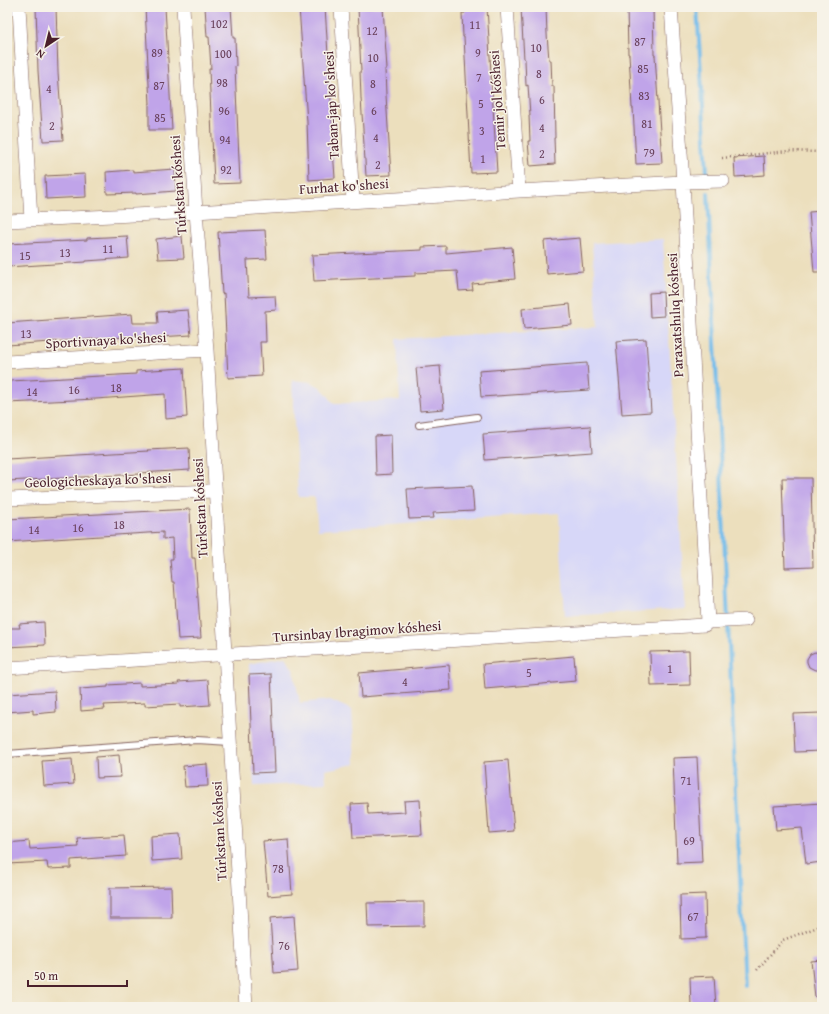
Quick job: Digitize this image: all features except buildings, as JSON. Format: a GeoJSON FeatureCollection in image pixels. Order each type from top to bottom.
{"type":"FeatureCollection","features":[{"type":"Feature","properties":{"kind":"street"},"geometry":{"type":"LineString","coordinates":[[19,7],[31,220]]}},
{"type":"Feature","properties":{"kind":"street","name":"Túrkstan kóshesi"},"geometry":{"type":"LineString","coordinates":[[183,7],[196,212],[207,350],[246,1007]]}},
{"type":"Feature","properties":{"kind":"street","name":"Taban-jap ko'shesi"},"geometry":{"type":"LineString","coordinates":[[341,7],[352,201]]}},
{"type":"Feature","properties":{"kind":"street","name":"Temir jol kóshesi"},"geometry":{"type":"LineString","coordinates":[[507,7],[519,191]]}},
{"type":"Feature","properties":{"kind":"street","name":"Paraxatshılıq kóshesi"},"geometry":{"type":"LineString","coordinates":[[671,7],[683,182],[708,622]]}},
{"type":"Feature","properties":{"kind":"street","name":"Furhat ko'shesi"},"geometry":{"type":"LineString","coordinates":[[7,221],[196,212],[519,191],[723,181]]}},
{"type":"Feature","properties":{"kind":"street","name":"Sportivnaya ko'shesi"},"geometry":{"type":"LineString","coordinates":[[7,362],[207,350]]}},
{"type":"Feature","properties":{"kind":"street","name":"Geologicheskaya ko'shesi"},"geometry":{"type":"LineString","coordinates":[[7,499],[215,491]]}},
{"type":"Feature","properties":{"kind":"street","name":"Tursinbay Ibragimov kóshesi"},"geometry":{"type":"LineString","coordinates":[[7,668],[705,625],[708,622],[746,620]]}},
{"type":"Feature","properties":{"kind":"lane"},"geometry":{"type":"LineString","coordinates":[[419,425],[477,417]]}},
{"type":"Feature","properties":{"kind":"lane"},"geometry":{"type":"LineString","coordinates":[[7,754],[197,740],[230,742]]}},
{"type":"Feature","properties":{"kind":"path"},"geometry":{"type":"LineString","coordinates":[[722,158],[788,151],[822,152]]}},
{"type":"Feature","properties":{"kind":"path"},"geometry":{"type":"LineString","coordinates":[[757,970],[784,940],[822,924]]}},
{"type":"Feature","properties":{"kind":"shaded area"},"geometry":{"type":"Polygon","coordinates":[[[663,239],[685,609],[565,616],[559,513],[318,530],[315,497],[298,497],[292,380],[311,382],[320,387],[334,404],[400,400],[397,339],[598,327],[592,243],[663,239]]]}},
{"type":"Feature","properties":{"kind":"shaded area"},"geometry":{"type":"Polygon","coordinates":[[[285,657],[293,669],[300,703],[330,700],[352,710],[355,764],[325,770],[326,783],[254,786],[249,664],[285,657]]]}},
{"type":"Feature","properties":{"kind":"waterway"},"geometry":{"type":"LineString","coordinates":[[697,7],[707,173]]}},
{"type":"Feature","properties":{"kind":"waterway"},"geometry":{"type":"LineString","coordinates":[[708,193],[745,986]]}}]}
